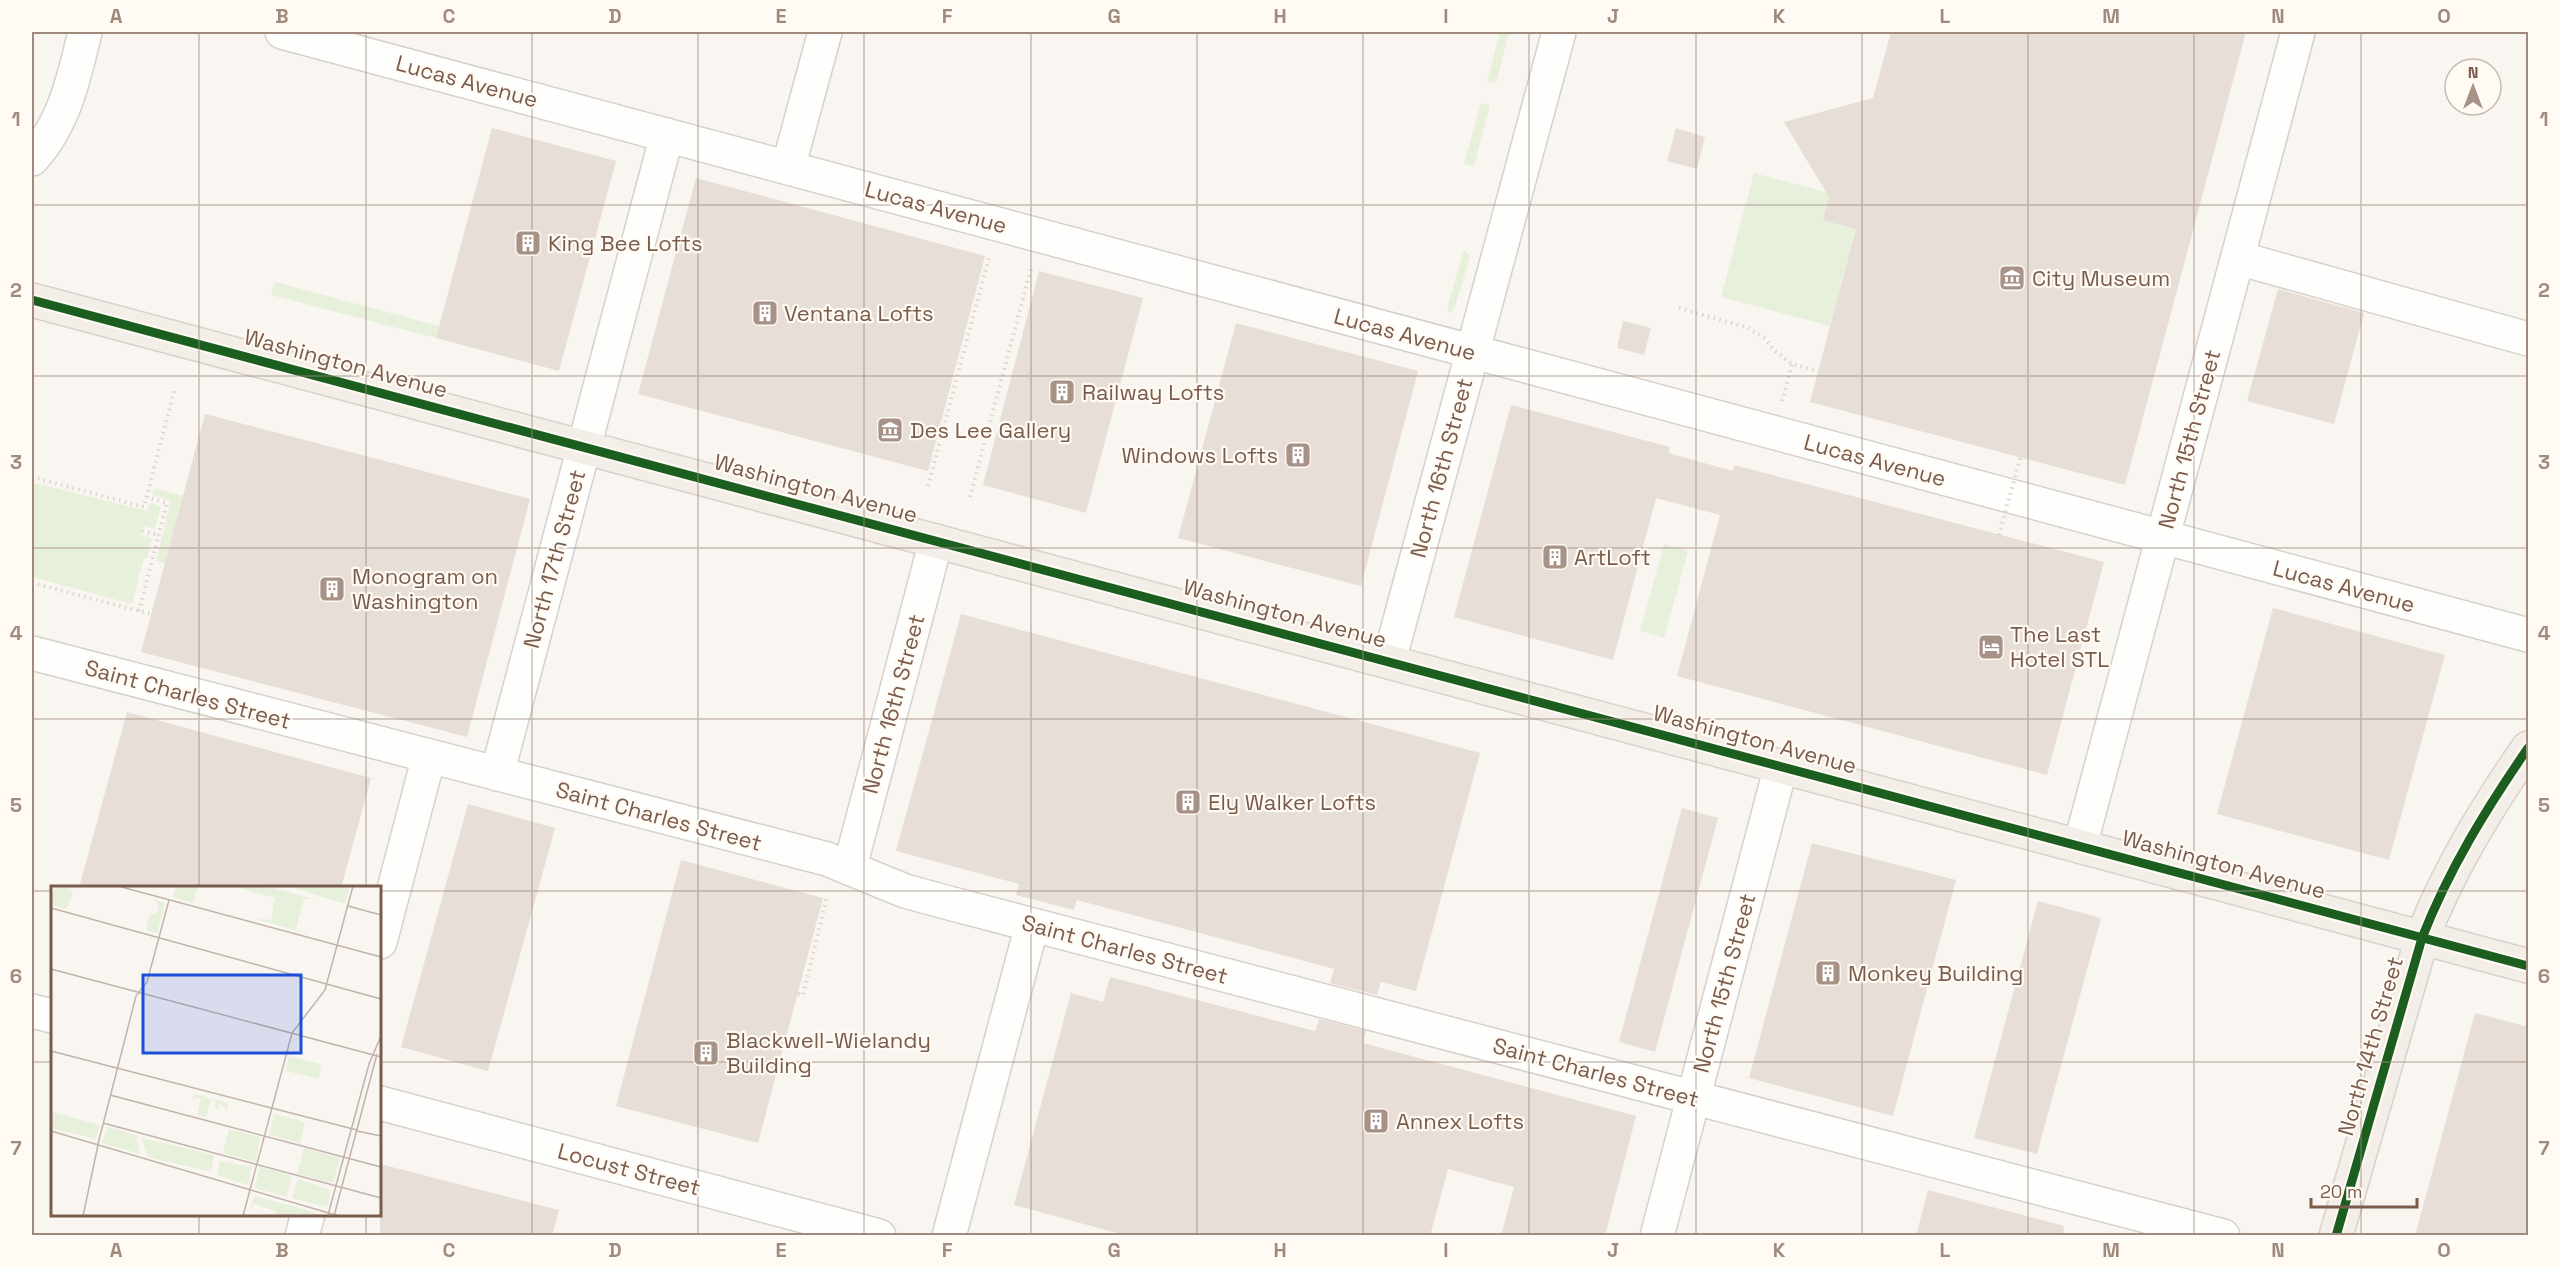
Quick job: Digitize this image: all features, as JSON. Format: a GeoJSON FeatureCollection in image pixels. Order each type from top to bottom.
{"type":"FeatureCollection","features":[{"type":"Feature","properties":{"kind":"main road","name":"Washington Avenue"},"geometry":{"type":"LineString","coordinates":[[32,300],[2529,966]]}},
{"type":"Feature","properties":{"kind":"main road","name":"North 14th Street"},"geometry":{"type":"LineString","coordinates":[[2336,1236],[2422,938],[2437,898],[2463,847],[2529,748]]}},
{"type":"Feature","properties":{"kind":"street"},"geometry":{"type":"LineString","coordinates":[[32,159],[51,135],[62,114],[85,32]]}},
{"type":"Feature","properties":{"kind":"street","name":"Lucas Avenue"},"geometry":{"type":"LineString","coordinates":[[282,32],[2529,635]]}},
{"type":"Feature","properties":{"kind":"street"},"geometry":{"type":"LineString","coordinates":[[788,168],[825,32]]}},
{"type":"Feature","properties":{"kind":"street","name":"North 16th Street"},"geometry":{"type":"LineString","coordinates":[[1389,661],[1559,32]]}},
{"type":"Feature","properties":{"kind":"street","name":"North 15th Street"},"geometry":{"type":"LineString","coordinates":[[2080,846],[2298,32]]}},
{"type":"Feature","properties":{"kind":"street","name":"North 17th Street"},"geometry":{"type":"LineString","coordinates":[[496,774],[667,135]]}},
{"type":"Feature","properties":{"kind":"street"},"geometry":{"type":"LineString","coordinates":[[2238,258],[2529,339]]}},
{"type":"Feature","properties":{"kind":"street","name":"North 16th Street"},"geometry":{"type":"LineString","coordinates":[[850,867],[936,541]]}},
{"type":"Feature","properties":{"kind":"street","name":"Saint Charles Street"},"geometry":{"type":"LineString","coordinates":[[32,653],[850,867],[905,891],[1032,925],[2223,1236]]}},
{"type":"Feature","properties":{"kind":"street"},"geometry":{"type":"LineString","coordinates":[[381,938],[429,756]]}},
{"type":"Feature","properties":{"kind":"street","name":"North 15th Street"},"geometry":{"type":"LineString","coordinates":[[1657,1236],[1781,766]]}},
{"type":"Feature","properties":{"kind":"street"},"geometry":{"type":"LineString","coordinates":[[949,1236],[1032,925]]}},
{"type":"Feature","properties":{"kind":"street"},"geometry":{"type":"LineString","coordinates":[[32,1011],[51,1016]]}},
{"type":"Feature","properties":{"kind":"street","name":"Locust Street"},"geometry":{"type":"LineString","coordinates":[[381,1103],[879,1236]]}},
{"type":"Feature","properties":{"kind":"street"},"geometry":{"type":"LineString","coordinates":[[302,1236],[308,1216]]}},
{"type":"Feature","properties":{"kind":"path"},"geometry":{"type":"LineString","coordinates":[[928,486],[991,251]]}},
{"type":"Feature","properties":{"kind":"path"},"geometry":{"type":"LineString","coordinates":[[970,497],[1032,263]]}},
{"type":"Feature","properties":{"kind":"path"},"geometry":{"type":"LineString","coordinates":[[1679,308],[1748,328],[1764,338],[1775,351],[1792,364],[1818,371]]}},
{"type":"Feature","properties":{"kind":"path"},"geometry":{"type":"LineString","coordinates":[[32,477],[144,507],[176,388]]}},
{"type":"Feature","properties":{"kind":"path"},"geometry":{"type":"LineString","coordinates":[[2000,535],[2020,458]]}},
{"type":"Feature","properties":{"kind":"path"},"geometry":{"type":"LineString","coordinates":[[139,611],[167,503],[147,497]]}},
{"type":"Feature","properties":{"kind":"path"},"geometry":{"type":"LineString","coordinates":[[142,531],[158,535]]}},
{"type":"Feature","properties":{"kind":"path"},"geometry":{"type":"LineString","coordinates":[[32,583],[151,614]]}},
{"type":"Feature","properties":{"kind":"path"},"geometry":{"type":"LineString","coordinates":[[798,994],[803,995],[827,893]]}},
{"type":"Feature","properties":{"kind":"green space"},"geometry":{"type":"Polygon","coordinates":[[[1500,32],[1509,32],[1496,83],[1487,81],[1500,32]]]}},
{"type":"Feature","properties":{"kind":"green space"},"geometry":{"type":"Polygon","coordinates":[[[1481,103],[1490,105],[1474,166],[1464,164],[1481,103]]]}},
{"type":"Feature","properties":{"kind":"green space"},"geometry":{"type":"Polygon","coordinates":[[[1754,173],[1863,202],[1830,326],[1721,297],[1754,173]]]}},
{"type":"Feature","properties":{"kind":"green space"},"geometry":{"type":"Polygon","coordinates":[[[1464,249],[1470,256],[1456,304],[1450,314],[1447,308],[1464,249]]]}},
{"type":"Feature","properties":{"kind":"green space"},"geometry":{"type":"Polygon","coordinates":[[[275,282],[439,326],[436,338],[271,295],[275,282]]]}},
{"type":"Feature","properties":{"kind":"green space"},"geometry":{"type":"Polygon","coordinates":[[[32,482],[147,511],[150,503],[161,506],[155,529],[143,526],[141,535],[152,538],[147,558],[144,558],[132,604],[32,577],[32,482]]]}},
{"type":"Feature","properties":{"kind":"green space"},"geometry":{"type":"Polygon","coordinates":[[[154,488],[183,496],[165,563],[156,561],[171,501],[152,495],[154,488]]]}},
{"type":"Feature","properties":{"kind":"green space"},"geometry":{"type":"Polygon","coordinates":[[[1664,544],[1688,551],[1664,638],[1640,631],[1664,544]]]}},
{"type":"Feature","properties":{"kind":"building","name":"City Museum"},"geometry":{"type":"Polygon","coordinates":[[[1891,32],[2246,32],[2125,485],[1810,402],[1856,229],[1823,220],[1829,197],[1784,122],[1873,98],[1891,32]]]}},
{"type":"Feature","properties":{"kind":"building","name":"King Bee Lofts"},"geometry":{"type":"Polygon","coordinates":[[[492,128],[616,161],[559,371],[436,338],[492,128]]]}},
{"type":"Feature","properties":{"kind":"building"},"geometry":{"type":"Polygon","coordinates":[[[1676,128],[1705,137],[1697,169],[1667,161],[1676,128]]]}},
{"type":"Feature","properties":{"kind":"building","name":"Ventana Lofts"},"geometry":{"type":"Polygon","coordinates":[[[696,178],[985,256],[928,471],[638,394],[696,178]]]}},
{"type":"Feature","properties":{"kind":"building","name":"Railway Lofts"},"geometry":{"type":"Polygon","coordinates":[[[1039,271],[1143,298],[1086,513],[983,485],[1039,271]]]}},
{"type":"Feature","properties":{"kind":"building"},"geometry":{"type":"Polygon","coordinates":[[[2278,289],[2364,313],[2334,424],[2247,401],[2278,289]]]}},
{"type":"Feature","properties":{"kind":"building"},"geometry":{"type":"Polygon","coordinates":[[[1623,321],[1651,328],[1644,355],[1617,348],[1623,321]]]}},
{"type":"Feature","properties":{"kind":"building","name":"Windows Lofts"},"geometry":{"type":"Polygon","coordinates":[[[1236,323],[1418,371],[1361,586],[1178,538],[1236,323]]]}},
{"type":"Feature","properties":{"kind":"building"},"geometry":{"type":"Polygon","coordinates":[[[1511,405],[1670,447],[1668,453],[1733,471],[1734,465],[2104,562],[2047,775],[1677,676],[1720,515],[1656,498],[1613,660],[1454,617],[1511,405]]]}},
{"type":"Feature","properties":{"kind":"building","name":"Monogram on Washington"},"geometry":{"type":"Polygon","coordinates":[[[205,414],[530,499],[467,737],[141,652],[205,414]]]}},
{"type":"Feature","properties":{"kind":"building"},"geometry":{"type":"Polygon","coordinates":[[[2273,608],[2445,655],[2389,860],[2217,814],[2273,608]]]}},
{"type":"Feature","properties":{"kind":"building","name":"Ely Walker Lofts"},"geometry":{"type":"Polygon","coordinates":[[[961,614],[1480,753],[1416,991],[1381,982],[1377,995],[1330,983],[1334,969],[1077,900],[1074,910],[1016,895],[1019,884],[896,851],[961,614]]]}},
{"type":"Feature","properties":{"kind":"building"},"geometry":{"type":"Polygon","coordinates":[[[127,712],[371,778],[342,886],[80,886],[127,712]]]}},
{"type":"Feature","properties":{"kind":"building"},"geometry":{"type":"Polygon","coordinates":[[[468,804],[555,828],[488,1071],[401,1047],[468,804]]]}},
{"type":"Feature","properties":{"kind":"building"},"geometry":{"type":"Polygon","coordinates":[[[1682,808],[1718,818],[1655,1052],[1619,1042],[1682,808]]]}},
{"type":"Feature","properties":{"kind":"building","name":"Monkey Building"},"geometry":{"type":"Polygon","coordinates":[[[1812,843],[1956,880],[1893,1116],[1749,1078],[1812,843]]]}},
{"type":"Feature","properties":{"kind":"building","name":"Blackwell-Wielandy Building"},"geometry":{"type":"Polygon","coordinates":[[[681,860],[823,898],[758,1143],[616,1106],[681,860]]]}},
{"type":"Feature","properties":{"kind":"building"},"geometry":{"type":"Polygon","coordinates":[[[2038,901],[2101,918],[2037,1154],[1974,1138],[2038,901]]]}},
{"type":"Feature","properties":{"kind":"building"},"geometry":{"type":"Polygon","coordinates":[[[1110,977],[1315,1031],[1319,1019],[1366,1031],[1363,1043],[1636,1116],[1605,1236],[1501,1236],[1514,1187],[1448,1169],[1430,1236],[1128,1236],[1014,1205],[1071,993],[1103,1002],[1110,977]]]}},
{"type":"Feature","properties":{"kind":"building"},"geometry":{"type":"Polygon","coordinates":[[[2475,1013],[2529,1027],[2529,1236],[2415,1236],[2475,1013]]]}},
{"type":"Feature","properties":{"kind":"building"},"geometry":{"type":"Polygon","coordinates":[[[381,1164],[559,1210],[552,1236],[380,1236],[381,1164]]]}},
{"type":"Feature","properties":{"kind":"building"},"geometry":{"type":"Polygon","coordinates":[[[1928,1190],[2064,1226],[2063,1236],[1916,1236],[1928,1190]]]}},
{"type":"Feature","properties":{"kind":"cycle path"},"geometry":{"type":"LineString","coordinates":[[32,300],[2528,966]]}},
{"type":"Feature","properties":{"kind":"cycle path"},"geometry":{"type":"LineString","coordinates":[[2336,1236],[2422,938],[2469,840],[2528,748]]}},
{"type":"Feature","properties":{"kind":"place","name":"King Bee Lofts"},"geometry":{"type":"Point","coordinates":[528,243]}},
{"type":"Feature","properties":{"kind":"place","name":"City Museum"},"geometry":{"type":"Point","coordinates":[2012,278]}},
{"type":"Feature","properties":{"kind":"place","name":"Ventana Lofts"},"geometry":{"type":"Point","coordinates":[765,313]}},
{"type":"Feature","properties":{"kind":"place","name":"Railway Lofts"},"geometry":{"type":"Point","coordinates":[1062,392]}},
{"type":"Feature","properties":{"kind":"place","name":"Des Lee Gallery"},"geometry":{"type":"Point","coordinates":[890,430]}},
{"type":"Feature","properties":{"kind":"place","name":"Windows Lofts"},"geometry":{"type":"Point","coordinates":[1298,455]}},
{"type":"Feature","properties":{"kind":"place","name":"ArtLoft"},"geometry":{"type":"Point","coordinates":[1555,557]}},
{"type":"Feature","properties":{"kind":"place","name":"Monogram on Washington"},"geometry":{"type":"Point","coordinates":[332,589]}},
{"type":"Feature","properties":{"kind":"place","name":"The Last Hotel STL"},"geometry":{"type":"Point","coordinates":[1991,647]}},
{"type":"Feature","properties":{"kind":"place","name":"Ely Walker Lofts"},"geometry":{"type":"Point","coordinates":[1188,802]}},
{"type":"Feature","properties":{"kind":"place","name":"Monkey Building"},"geometry":{"type":"Point","coordinates":[1828,973]}},
{"type":"Feature","properties":{"kind":"place","name":"Blackwell-Wielandy Building"},"geometry":{"type":"Point","coordinates":[706,1053]}},
{"type":"Feature","properties":{"kind":"place","name":"Annex Lofts"},"geometry":{"type":"Point","coordinates":[1376,1121]}}]}
